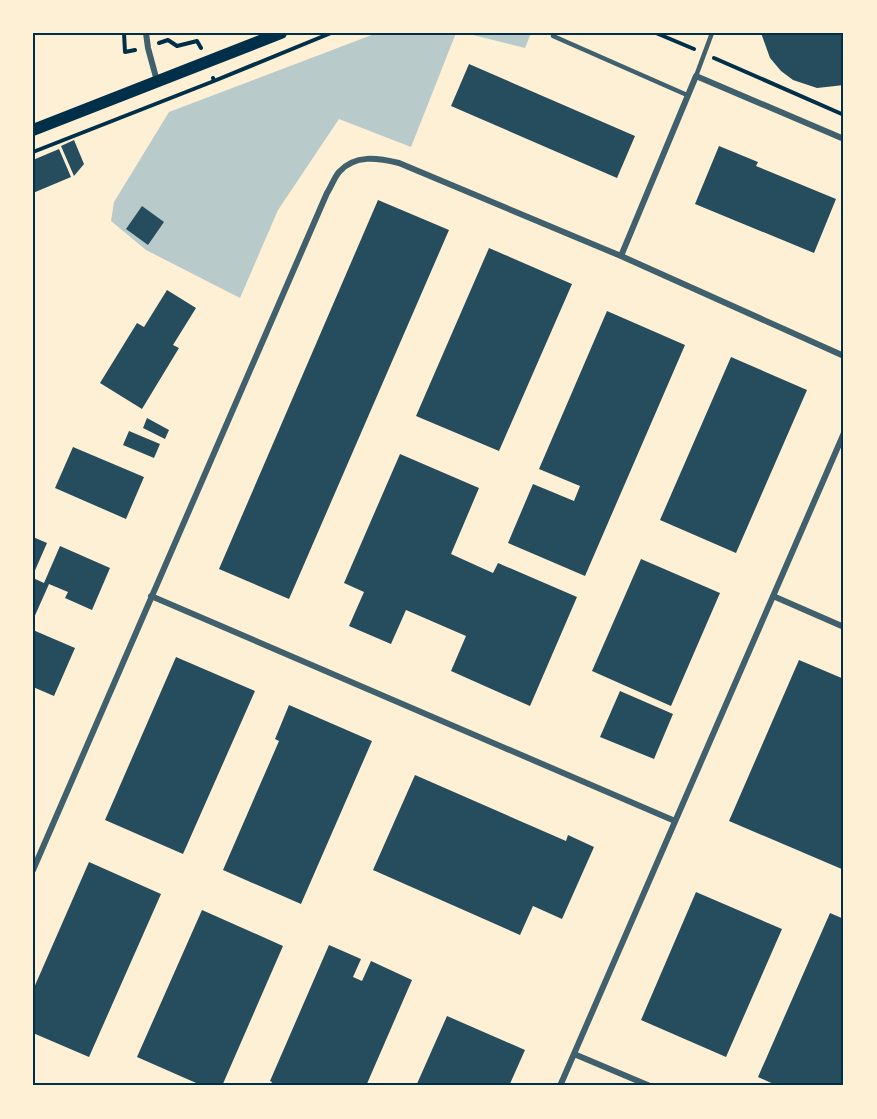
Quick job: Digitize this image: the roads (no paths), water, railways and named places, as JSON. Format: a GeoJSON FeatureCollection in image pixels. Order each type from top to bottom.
{"type":"FeatureCollection","features":[{"type":"Feature","properties":{"kind":"main road"},"geometry":{"type":"LineString","coordinates":[[33,130],[281,33]]}},
{"type":"Feature","properties":{"kind":"street"},"geometry":{"type":"LineString","coordinates":[[146,33],[157,81]]}},
{"type":"Feature","properties":{"kind":"street"},"geometry":{"type":"LineString","coordinates":[[621,256],[696,76],[844,139]]}},
{"type":"Feature","properties":{"kind":"street"},"geometry":{"type":"LineString","coordinates":[[33,870],[327,193],[340,171],[359,159],[379,158],[399,163],[621,256],[844,356]]}},
{"type":"Feature","properties":{"kind":"street"},"geometry":{"type":"LineString","coordinates":[[560,1086],[844,433]]}},
{"type":"Feature","properties":{"kind":"street"},"geometry":{"type":"LineString","coordinates":[[151,596],[675,821]]}},
{"type":"Feature","properties":{"kind":"street"},"geometry":{"type":"LineString","coordinates":[[773,596],[844,627]]}},
{"type":"Feature","properties":{"kind":"street"},"geometry":{"type":"LineString","coordinates":[[574,1054],[650,1086]]}},
{"type":"Feature","properties":{"kind":"lane"},"geometry":{"type":"LineString","coordinates":[[554,33],[554,36],[687,96]]}},
{"type":"Feature","properties":{"kind":"lane"},"geometry":{"type":"LineString","coordinates":[[696,76],[712,33]]}}]}
